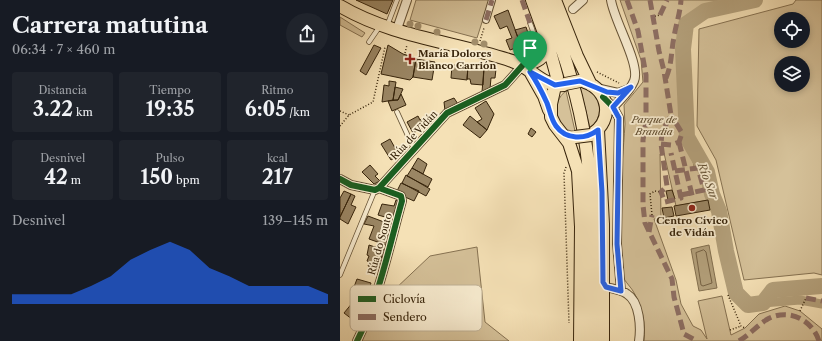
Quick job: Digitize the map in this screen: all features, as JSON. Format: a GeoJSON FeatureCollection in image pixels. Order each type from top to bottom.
{"type":"FeatureCollection","features":[{"type":"Feature","properties":{"kind":"main road"},"geometry":{"type":"LineString","coordinates":[[532,0],[548,44],[557,77],[558,89],[550,104],[550,114]]}},
{"type":"Feature","properties":{"kind":"main road"},"geometry":{"type":"LineString","coordinates":[[544,0],[566,63],[580,112],[586,147],[592,211],[592,341]]}},
{"type":"Feature","properties":{"kind":"main road"},"geometry":{"type":"LineString","coordinates":[[555,0],[589,84],[603,97],[606,109],[605,119],[594,132],[575,137],[568,136],[559,130]]}},
{"type":"Feature","properties":{"kind":"main road"},"geometry":{"type":"LineString","coordinates":[[340,6],[388,26],[513,61],[527,68],[558,89],[589,84]]}},
{"type":"Feature","properties":{"kind":"main road"},"geometry":{"type":"LineString","coordinates":[[527,68],[542,58],[548,44]]}},
{"type":"Feature","properties":{"kind":"main road"},"geometry":{"type":"LineString","coordinates":[[527,68],[544,96],[553,122],[571,147],[579,181],[581,236],[580,341]]}},
{"type":"Feature","properties":{"kind":"main road"},"geometry":{"type":"LineString","coordinates":[[594,132],[603,216],[603,341]]}},
{"type":"Feature","properties":{"kind":"street"},"geometry":{"type":"LineString","coordinates":[[388,26],[407,0]]}},
{"type":"Feature","properties":{"kind":"street"},"geometry":{"type":"LineString","coordinates":[[486,20],[492,0]]}},
{"type":"Feature","properties":{"kind":"street"},"geometry":{"type":"LineString","coordinates":[[573,8],[583,0]]}},
{"type":"Feature","properties":{"kind":"street"},"geometry":{"type":"LineString","coordinates":[[589,84],[608,92],[618,93],[635,79],[635,69],[615,17],[611,0]]}},
{"type":"Feature","properties":{"kind":"street","name":"Rúa de Vidán"},"geometry":{"type":"LineString","coordinates":[[377,189],[447,114],[505,85],[527,68]]}},
{"type":"Feature","properties":{"kind":"street"},"geometry":{"type":"LineString","coordinates":[[605,119],[627,86]]}},
{"type":"Feature","properties":{"kind":"street"},"geometry":{"type":"LineString","coordinates":[[603,97],[613,107],[619,118],[617,244],[621,291]]}},
{"type":"Feature","properties":{"kind":"street"},"geometry":{"type":"LineString","coordinates":[[340,179],[352,185],[377,189]]}},
{"type":"Feature","properties":{"kind":"street","name":"Rúa do Souto"},"geometry":{"type":"LineString","coordinates":[[377,189],[401,196],[402,201],[378,285]]}},
{"type":"Feature","properties":{"kind":"street"},"geometry":{"type":"LineString","coordinates":[[603,282],[606,287],[628,294],[634,302],[640,325],[639,341]]}},
{"type":"Feature","properties":{"kind":"street","name":"Rúa do Souto"},"geometry":{"type":"LineString","coordinates":[[357,341],[362,331]]}},
{"type":"Feature","properties":{"kind":"lane"},"geometry":{"type":"LineString","coordinates":[[370,42],[378,31],[388,26],[397,0]]}},
{"type":"Feature","properties":{"kind":"lane"},"geometry":{"type":"LineString","coordinates":[[527,68],[533,55],[536,41],[530,23]]}},
{"type":"Feature","properties":{"kind":"lane"},"geometry":{"type":"LineString","coordinates":[[397,112],[414,149]]}},
{"type":"Feature","properties":{"kind":"lane"},"geometry":{"type":"LineString","coordinates":[[340,275],[377,189]]}},
{"type":"Feature","properties":{"kind":"path"},"geometry":{"type":"LineString","coordinates":[[652,17],[660,15]]}},
{"type":"Feature","properties":{"kind":"path"},"geometry":{"type":"LineString","coordinates":[[480,43],[486,20]]}},
{"type":"Feature","properties":{"kind":"path"},"geometry":{"type":"LineString","coordinates":[[405,53],[407,45]]}},
{"type":"Feature","properties":{"kind":"path"},"geometry":{"type":"LineString","coordinates":[[340,126],[349,115],[373,102],[386,47]]}},
{"type":"Feature","properties":{"kind":"path"},"geometry":{"type":"LineString","coordinates":[[597,72],[627,86]]}},
{"type":"Feature","properties":{"kind":"path"},"geometry":{"type":"LineString","coordinates":[[340,111],[349,115]]}},
{"type":"Feature","properties":{"kind":"path"},"geometry":{"type":"LineString","coordinates":[[567,165],[564,173],[569,328]]}},
{"type":"Feature","properties":{"kind":"path"},"geometry":{"type":"LineString","coordinates":[[652,215],[650,194],[655,191],[661,192]]}},
{"type":"Feature","properties":{"kind":"path"},"geometry":{"type":"LineString","coordinates":[[728,295],[741,326],[745,328]]}},
{"type":"Feature","properties":{"kind":"path"},"geometry":{"type":"LineString","coordinates":[[800,311],[806,298]]}},
{"type":"Feature","properties":{"kind":"path"},"geometry":{"type":"LineString","coordinates":[[730,330],[741,326]]}},
{"type":"Feature","properties":{"kind":"green space"},"geometry":{"type":"Polygon","coordinates":[[[416,0],[489,0],[477,38],[410,20],[416,0]]]}},
{"type":"Feature","properties":{"kind":"green space","name":"Parque de Brandia"},"geometry":{"type":"Polygon","coordinates":[[[620,0],[725,0],[702,7],[686,17],[680,31],[678,44],[677,60],[683,137],[690,147],[694,166],[699,165],[708,200],[676,206],[664,153],[660,154],[661,218],[654,219],[676,280],[681,304],[693,326],[701,330],[707,339],[698,301],[722,296],[731,335],[745,328],[759,314],[785,306],[800,311],[822,329],[822,341],[644,341],[644,322],[641,309],[633,291],[623,276],[620,255],[619,217],[625,124],[624,105],[643,82],[641,60],[620,0]]]}},
{"type":"Feature","properties":{"kind":"green space"},"geometry":{"type":"Polygon","coordinates":[[[796,0],[822,0],[822,275],[814,273],[744,280],[716,160],[697,126],[699,29],[793,4],[796,0]]]}},
{"type":"Feature","properties":{"kind":"green space"},"geometry":{"type":"Polygon","coordinates":[[[340,17],[365,33],[362,37],[340,25],[340,17]]]}},
{"type":"Feature","properties":{"kind":"green space"},"geometry":{"type":"Polygon","coordinates":[[[580,87],[593,93],[599,104],[598,117],[590,128],[580,87]]]}},
{"type":"Feature","properties":{"kind":"green space"},"geometry":{"type":"Polygon","coordinates":[[[566,91],[575,131],[562,127],[557,115],[556,108],[558,102],[566,91]]]}},
{"type":"Feature","properties":{"kind":"green space"},"geometry":{"type":"Polygon","coordinates":[[[477,247],[481,285],[399,285],[430,256],[477,247]]]}},
{"type":"Feature","properties":{"kind":"green space"},"geometry":{"type":"Polygon","coordinates":[[[482,294],[485,322],[509,341],[362,341],[366,331],[482,331],[482,294]]]}},
{"type":"Feature","properties":{"kind":"water"},"geometry":{"type":"Polygon","coordinates":[[[709,245],[717,288],[699,291],[691,249],[709,245]]]}},
{"type":"Feature","properties":{"kind":"building"},"geometry":{"type":"Polygon","coordinates":[[[356,0],[393,0],[387,14],[356,0]]]}},
{"type":"Feature","properties":{"kind":"building"},"geometry":{"type":"Polygon","coordinates":[[[508,10],[521,46],[510,50],[506,40],[512,38],[507,26],[500,29],[494,16],[508,10]]]}},
{"type":"Feature","properties":{"kind":"building"},"geometry":{"type":"Polygon","coordinates":[[[526,27],[531,42],[521,46],[515,30],[526,27]]]}},
{"type":"Feature","properties":{"kind":"building"},"geometry":{"type":"Polygon","coordinates":[[[374,45],[381,48],[366,75],[360,71],[374,45]]]}},
{"type":"Feature","properties":{"kind":"building"},"geometry":{"type":"Polygon","coordinates":[[[388,45],[403,54],[416,58],[413,77],[410,80],[381,74],[388,45]]]}},
{"type":"Feature","properties":{"kind":"building"},"geometry":{"type":"Polygon","coordinates":[[[416,59],[435,62],[432,80],[413,77],[416,59]]]}},
{"type":"Feature","properties":{"kind":"building"},"geometry":{"type":"Polygon","coordinates":[[[452,65],[468,66],[467,80],[451,78],[452,65]]]}},
{"type":"Feature","properties":{"kind":"building"},"geometry":{"type":"Polygon","coordinates":[[[468,66],[484,68],[483,85],[471,84],[470,79],[467,79],[468,66]]]}},
{"type":"Feature","properties":{"kind":"building"},"geometry":{"type":"Polygon","coordinates":[[[484,68],[496,69],[495,78],[491,78],[490,89],[482,92],[484,68]]]}},
{"type":"Feature","properties":{"kind":"building"},"geometry":{"type":"Polygon","coordinates":[[[389,81],[396,82],[393,100],[382,102],[384,85],[389,86],[389,81]]]}},
{"type":"Feature","properties":{"kind":"building"},"geometry":{"type":"Polygon","coordinates":[[[395,87],[403,89],[398,100],[393,100],[395,87]]]}},
{"type":"Feature","properties":{"kind":"building"},"geometry":{"type":"Polygon","coordinates":[[[401,94],[406,105],[392,111],[388,101],[398,100],[401,94]]]}},
{"type":"Feature","properties":{"kind":"building"},"geometry":{"type":"Polygon","coordinates":[[[454,98],[458,104],[445,111],[444,102],[454,98]]]}},
{"type":"Feature","properties":{"kind":"building"},"geometry":{"type":"Polygon","coordinates":[[[486,101],[494,114],[487,130],[477,122],[482,119],[475,108],[486,101]]]}},
{"type":"Feature","properties":{"kind":"building"},"geometry":{"type":"Polygon","coordinates":[[[418,116],[420,120],[424,118],[427,126],[413,133],[407,122],[418,116]]]}},
{"type":"Feature","properties":{"kind":"building"},"geometry":{"type":"Polygon","coordinates":[[[470,116],[487,130],[480,138],[463,125],[470,116]]]}},
{"type":"Feature","properties":{"kind":"building"},"geometry":{"type":"Polygon","coordinates":[[[531,128],[536,132],[532,137],[528,134],[531,128]]]}},
{"type":"Feature","properties":{"kind":"building"},"geometry":{"type":"Polygon","coordinates":[[[390,139],[399,155],[391,160],[381,144],[390,139]]]}},
{"type":"Feature","properties":{"kind":"building"},"geometry":{"type":"Polygon","coordinates":[[[418,158],[427,164],[423,174],[412,168],[418,158]]]}},
{"type":"Feature","properties":{"kind":"building"},"geometry":{"type":"Polygon","coordinates":[[[370,165],[378,174],[375,176],[380,181],[374,184],[362,172],[370,165]]]}},
{"type":"Feature","properties":{"kind":"building"},"geometry":{"type":"Polygon","coordinates":[[[412,168],[432,179],[428,187],[407,176],[412,168]]]}},
{"type":"Feature","properties":{"kind":"building"},"geometry":{"type":"Polygon","coordinates":[[[406,175],[430,189],[426,196],[402,183],[406,175]]]}},
{"type":"Feature","properties":{"kind":"building"},"geometry":{"type":"Polygon","coordinates":[[[401,183],[419,191],[414,201],[396,193],[401,183]]]}},
{"type":"Feature","properties":{"kind":"building"},"geometry":{"type":"Polygon","coordinates":[[[672,190],[675,199],[668,200],[666,191],[672,190]]]}},
{"type":"Feature","properties":{"kind":"building"},"geometry":{"type":"Polygon","coordinates":[[[344,191],[351,194],[340,217],[340,198],[344,191]]]}},
{"type":"Feature","properties":{"kind":"building"},"geometry":{"type":"Polygon","coordinates":[[[351,194],[355,196],[351,205],[356,207],[348,224],[340,219],[340,217],[351,194]]]}},
{"type":"Feature","properties":{"kind":"building"},"geometry":{"type":"Polygon","coordinates":[[[396,200],[400,202],[392,219],[378,215],[382,204],[394,206],[396,200]]]}},
{"type":"Feature","properties":{"kind":"building","name":"Centro Cívico de Vidán"},"geometry":{"type":"Polygon","coordinates":[[[708,200],[710,210],[676,216],[674,206],[708,200]]]}},
{"type":"Feature","properties":{"kind":"building"},"geometry":{"type":"Polygon","coordinates":[[[672,207],[674,216],[664,218],[662,208],[672,207]]]}},
{"type":"Feature","properties":{"kind":"building"},"geometry":{"type":"Polygon","coordinates":[[[368,216],[392,225],[386,245],[369,239],[374,226],[364,224],[368,216]]]}},
{"type":"Feature","properties":{"kind":"building"},"geometry":{"type":"Polygon","coordinates":[[[369,245],[384,250],[378,268],[368,266],[370,262],[367,261],[369,256],[367,255],[369,245]]]}},
{"type":"Feature","properties":{"kind":"building"},"geometry":{"type":"Polygon","coordinates":[[[357,279],[371,283],[370,285],[355,285],[357,279]]]}},
{"type":"Feature","properties":{"kind":"building"},"geometry":{"type":"Polygon","coordinates":[[[350,306],[350,318],[344,313],[350,306]]]}},
{"type":"Feature","properties":{"kind":"waterway","name":"Río Sar"},"geometry":{"type":"LineString","coordinates":[[755,0],[705,11],[686,24],[683,49],[687,137],[707,172],[712,194],[719,211],[726,251],[736,293],[748,305],[763,303],[773,290],[822,286]]}},
{"type":"Feature","properties":{"kind":"waterway"},"geometry":{"type":"LineString","coordinates":[[763,303],[800,300],[822,304]]}},
{"type":"Feature","properties":{"kind":"marked path"},"geometry":{"type":"LineString","coordinates":[[486,20],[492,0]]}},
{"type":"Feature","properties":{"kind":"marked path"},"geometry":{"type":"LineString","coordinates":[[522,0],[530,23]]}},
{"type":"Feature","properties":{"kind":"marked path"},"geometry":{"type":"LineString","coordinates":[[627,0],[638,31],[646,75],[646,121],[643,140],[643,205],[645,223],[672,279],[674,297],[684,334],[697,341]]}},
{"type":"Feature","properties":{"kind":"marked path"},"geometry":{"type":"LineString","coordinates":[[650,0],[671,115],[662,132],[661,144],[667,186],[661,192],[665,202],[681,198],[671,153]]}},
{"type":"Feature","properties":{"kind":"marked path"},"geometry":{"type":"LineString","coordinates":[[660,15],[667,0]]}},
{"type":"Feature","properties":{"kind":"marked path"},"geometry":{"type":"LineString","coordinates":[[666,78],[681,0]]}},
{"type":"Feature","properties":{"kind":"marked path"},"geometry":{"type":"LineString","coordinates":[[661,144],[671,145],[679,142],[682,133],[671,115]]}},
{"type":"Feature","properties":{"kind":"marked path"},"geometry":{"type":"LineString","coordinates":[[679,142],[693,199]]}},
{"type":"Feature","properties":{"kind":"marked path"},"geometry":{"type":"LineString","coordinates":[[675,171],[698,168],[704,190],[681,195]]}},
{"type":"Feature","properties":{"kind":"marked path"},"geometry":{"type":"LineString","coordinates":[[649,232],[652,215]]}},
{"type":"Feature","properties":{"kind":"marked path"},"geometry":{"type":"LineString","coordinates":[[806,298],[822,301]]}},
{"type":"Feature","properties":{"kind":"marked path"},"geometry":{"type":"LineString","coordinates":[[739,341],[766,320],[774,316],[782,315],[798,317],[805,321],[816,333],[819,341]]}},
{"type":"Feature","properties":{"kind":"cycle path"},"geometry":{"type":"LineString","coordinates":[[340,179],[351,185],[375,190],[379,188],[447,113],[505,85],[522,66]]}},
{"type":"Feature","properties":{"kind":"cycle path"},"geometry":{"type":"LineString","coordinates":[[603,97],[613,107],[619,118],[617,244],[621,291]]}},
{"type":"Feature","properties":{"kind":"cycle path"},"geometry":{"type":"LineString","coordinates":[[379,188],[401,196],[402,201],[379,285]]}},
{"type":"Feature","properties":{"kind":"cycle path"},"geometry":{"type":"LineString","coordinates":[[357,341],[362,331]]}},
{"type":"Feature","properties":{"kind":"place","name":"María Dolores Blanco Carrión"},"geometry":{"type":"Point","coordinates":[410,59]}},
{"type":"Feature","properties":{"kind":"place","name":"Centro Cívico de Vidán"},"geometry":{"type":"Point","coordinates":[692,208]}},
{"type":"Feature","properties":{"kind":"route"},"geometry":{"type":"LineString","coordinates":[[530,72],[552,85],[557,86],[580,81],[612,93],[626,91],[631,87],[613,107],[619,118],[617,244],[618,279],[621,291],[604,286],[603,282],[602,192],[598,130],[590,135],[578,138],[568,136],[559,130],[552,120],[544,96],[530,72]]}}]}
